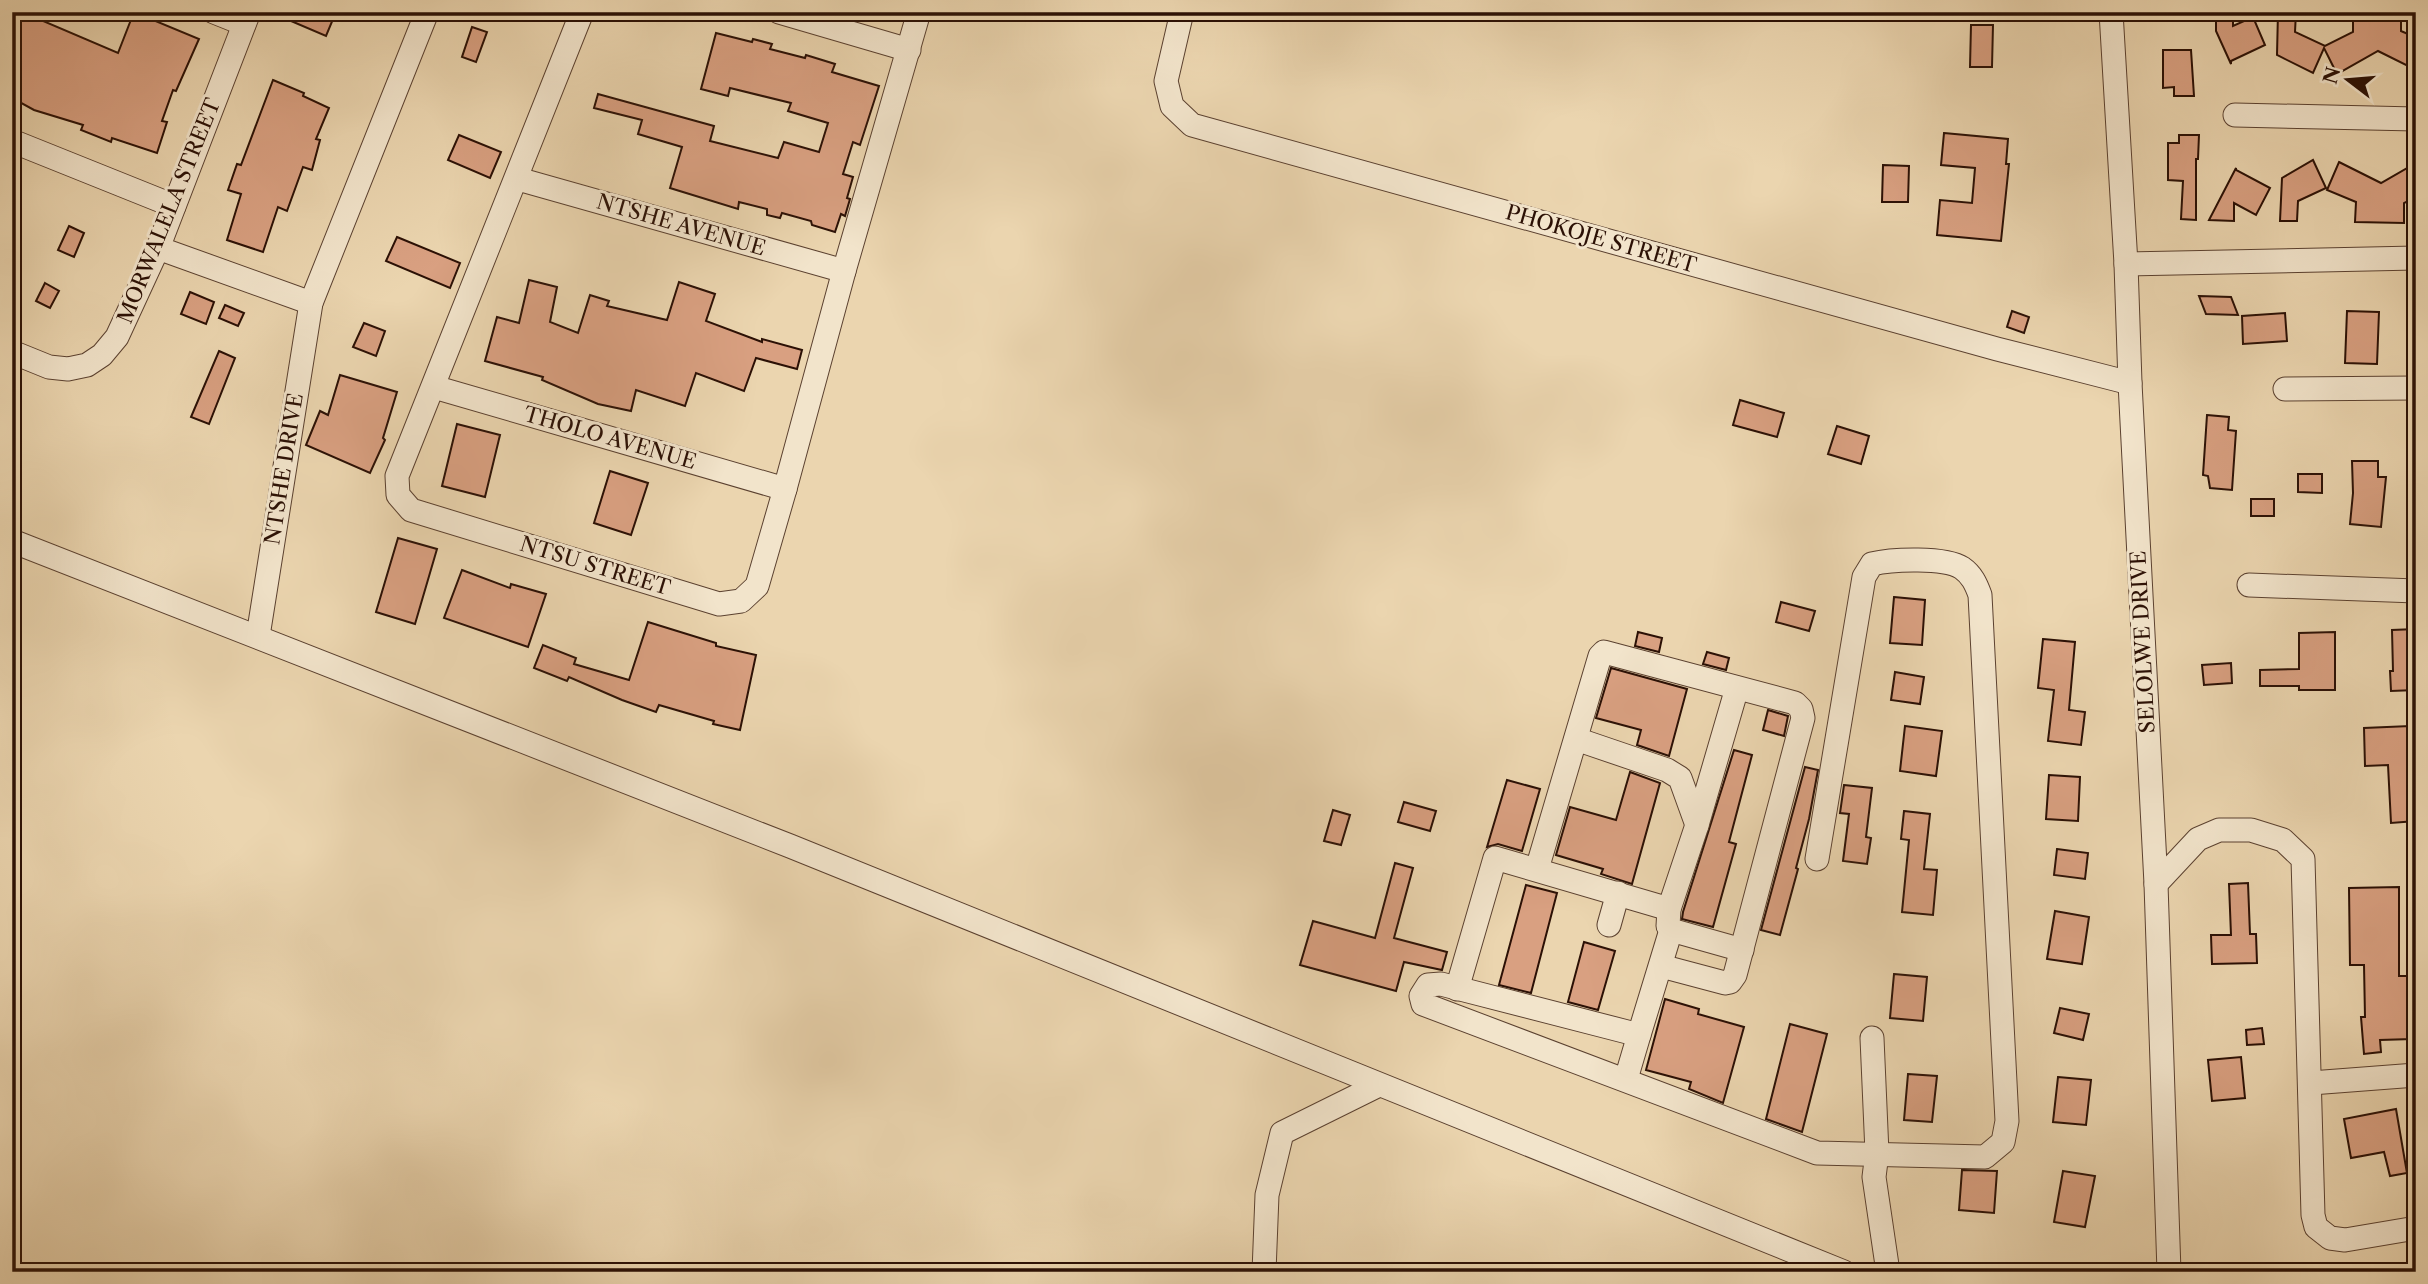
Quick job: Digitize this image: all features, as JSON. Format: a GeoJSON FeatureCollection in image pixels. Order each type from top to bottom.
{"type":"FeatureCollection","features":[{"type":"Feature","properties":{"kind":"street"},"geometry":{"type":"LineString","coordinates":[[214,12],[247,18]]}},
{"type":"Feature","properties":{"kind":"street","name":"NTSHE DRIVE"},"geometry":{"type":"LineString","coordinates":[[258,636],[311,303],[427,12]]}},
{"type":"Feature","properties":{"kind":"street","name":"NTSU STREET"},"geometry":{"type":"LineString","coordinates":[[583,12],[397,476],[398,495],[411,510],[719,604],[741,601],[757,586],[919,12]]}},
{"type":"Feature","properties":{"kind":"street"},"geometry":{"type":"LineString","coordinates":[[779,12],[909,50]]}},
{"type":"Feature","properties":{"kind":"street","name":"PHOKOJE STREET"},"geometry":{"type":"LineString","coordinates":[[1182,12],[1166,81],[1172,106],[1192,125],[1997,349],[2130,383]]}},
{"type":"Feature","properties":{"kind":"street","name":"SELOLWE DRIVE"},"geometry":{"type":"LineString","coordinates":[[2111,12],[2156,884],[2169,1272]]}},
{"type":"Feature","properties":{"kind":"street","name":"MORWALELA STREET"},"geometry":{"type":"LineString","coordinates":[[12,352],[49,367],[68,369],[87,365],[102,355],[117,337],[158,248],[247,18]]}},
{"type":"Feature","properties":{"kind":"street"},"geometry":{"type":"LineString","coordinates":[[2235,115],[2416,119]]}},
{"type":"Feature","properties":{"kind":"street"},"geometry":{"type":"LineString","coordinates":[[12,141],[174,206]]}},
{"type":"Feature","properties":{"kind":"street","name":"NTSHE AVENUE"},"geometry":{"type":"LineString","coordinates":[[518,179],[844,271]]}},
{"type":"Feature","properties":{"kind":"street"},"geometry":{"type":"LineString","coordinates":[[158,248],[311,303]]}},
{"type":"Feature","properties":{"kind":"street"},"geometry":{"type":"LineString","coordinates":[[2126,264],[2416,258]]}},
{"type":"Feature","properties":{"kind":"street","name":"THOLO AVENUE"},"geometry":{"type":"LineString","coordinates":[[434,387],[786,489]]}},
{"type":"Feature","properties":{"kind":"street"},"geometry":{"type":"LineString","coordinates":[[2285,389],[2416,388]]}},
{"type":"Feature","properties":{"kind":"street"},"geometry":{"type":"LineString","coordinates":[[12,541],[790,846],[1844,1272]]}},
{"type":"Feature","properties":{"kind":"street"},"geometry":{"type":"LineString","coordinates":[[1639,1035],[1441,984],[1428,985],[1421,996],[1423,1004],[1817,1153],[1985,1157],[2003,1142],[2007,1121],[1980,595],[1973,578],[1952,563],[1886,561],[1872,564],[1864,577],[1817,859]]}},
{"type":"Feature","properties":{"kind":"street"},"geometry":{"type":"LineString","coordinates":[[2249,586],[2416,591]]}},
{"type":"Feature","properties":{"kind":"street"},"geometry":{"type":"LineString","coordinates":[[1537,869],[1600,656],[1604,652],[1795,703],[1801,709],[1803,718],[1735,975],[1730,982],[1725,983],[1661,966]]}},
{"type":"Feature","properties":{"kind":"street"},"geometry":{"type":"LineString","coordinates":[[1626,1079],[1661,966],[1670,920],[1737,688]]}},
{"type":"Feature","properties":{"kind":"street"},"geometry":{"type":"LineString","coordinates":[[1576,739],[1667,770],[1680,778],[1697,825]]}},
{"type":"Feature","properties":{"kind":"street"},"geometry":{"type":"LineString","coordinates":[[2156,884],[2198,839],[2219,830],[2251,830],[2283,840],[2303,859],[2313,1214],[2316,1227],[2330,1238],[2345,1240],[2416,1228]]}},
{"type":"Feature","properties":{"kind":"street"},"geometry":{"type":"LineString","coordinates":[[1457,989],[1495,858],[1618,893],[1670,920],[1742,950]]}},
{"type":"Feature","properties":{"kind":"street"},"geometry":{"type":"LineString","coordinates":[[1609,925],[1618,893]]}},
{"type":"Feature","properties":{"kind":"street"},"geometry":{"type":"LineString","coordinates":[[1526,1042],[1535,1007]]}},
{"type":"Feature","properties":{"kind":"street"},"geometry":{"type":"LineString","coordinates":[[1872,1038],[1877,1153],[1874,1177],[1888,1272]]}},
{"type":"Feature","properties":{"kind":"street"},"geometry":{"type":"LineString","coordinates":[[2311,1083],[2416,1074]]}},
{"type":"Feature","properties":{"kind":"street"},"geometry":{"type":"LineString","coordinates":[[1264,1272],[1267,1195],[1282,1133],[1379,1085]]}},
{"type":"Feature","properties":{"kind":"building"},"geometry":{"type":"Polygon","coordinates":[[[23,12],[46,12],[43,21],[118,53],[134,12],[199,39],[176,91],[173,90],[162,121],[167,122],[157,153],[112,138],[111,142],[81,130],[83,125],[34,110],[12,98],[12,39],[23,12]]]}},
{"type":"Feature","properties":{"kind":"building"},"geometry":{"type":"Polygon","coordinates":[[[270,12],[336,12],[326,36],[270,12]]]}},
{"type":"Feature","properties":{"kind":"building"},"geometry":{"type":"Polygon","coordinates":[[[2216,12],[2233,12],[2233,26],[2253,17],[2265,45],[2231,61],[2231,64],[2216,31],[2216,12]]]}},
{"type":"Feature","properties":{"kind":"building"},"geometry":{"type":"Polygon","coordinates":[[[2278,12],[2296,12],[2295,32],[2325,46],[2353,32],[2353,12],[2401,12],[2401,31],[2410,35],[2416,23],[2416,70],[2378,51],[2337,74],[2324,48],[2313,73],[2277,55],[2278,12]]]}},
{"type":"Feature","properties":{"kind":"building"},"geometry":{"type":"Polygon","coordinates":[[[1971,25],[1993,25],[1992,67],[1970,67],[1971,25]]]}},
{"type":"Feature","properties":{"kind":"building"},"geometry":{"type":"Polygon","coordinates":[[[472,27],[487,32],[476,62],[462,57],[472,27]]]}},
{"type":"Feature","properties":{"kind":"building"},"geometry":{"type":"Polygon","coordinates":[[[716,33],[752,42],[753,39],[772,44],[770,49],[805,58],[806,55],[835,64],[832,72],[879,86],[860,145],[853,142],[843,174],[853,177],[847,198],[850,199],[845,216],[841,214],[835,232],[812,225],[811,221],[782,213],[780,218],[767,215],[767,209],[739,202],[738,209],[670,188],[682,147],[638,134],[642,120],[594,108],[598,94],[714,126],[710,141],[778,158],[784,142],[819,152],[828,123],[788,111],[791,103],[730,88],[728,96],[701,89],[716,33]]]}},
{"type":"Feature","properties":{"kind":"building"},"geometry":{"type":"Polygon","coordinates":[[[2163,50],[2191,50],[2194,96],[2174,96],[2174,87],[2163,88],[2163,50]]]}},
{"type":"Feature","properties":{"kind":"building"},"geometry":{"type":"Polygon","coordinates":[[[273,80],[304,93],[303,96],[329,108],[316,139],[320,140],[312,170],[303,167],[287,211],[278,207],[263,252],[227,240],[241,194],[228,190],[237,164],[241,165],[273,80]]]}},
{"type":"Feature","properties":{"kind":"building"},"geometry":{"type":"Polygon","coordinates":[[[1944,133],[2008,139],[2006,164],[2009,164],[2001,241],[1937,235],[1940,200],[1972,203],[1975,168],[1941,165],[1944,133]]]}},
{"type":"Feature","properties":{"kind":"building"},"geometry":{"type":"Polygon","coordinates":[[[459,135],[501,152],[490,178],[448,160],[459,135]]]}},
{"type":"Feature","properties":{"kind":"building"},"geometry":{"type":"Polygon","coordinates":[[[2179,135],[2199,135],[2196,159],[2196,220],[2181,219],[2183,181],[2168,180],[2168,143],[2179,143],[2179,135]]]}},
{"type":"Feature","properties":{"kind":"building"},"geometry":{"type":"Polygon","coordinates":[[[2313,160],[2326,188],[2298,201],[2297,221],[2280,221],[2282,178],[2313,160]]]}},
{"type":"Feature","properties":{"kind":"building"},"geometry":{"type":"Polygon","coordinates":[[[2339,162],[2381,183],[2416,163],[2416,197],[2404,203],[2404,223],[2355,222],[2356,202],[2327,190],[2339,162]]]}},
{"type":"Feature","properties":{"kind":"building"},"geometry":{"type":"Polygon","coordinates":[[[1883,165],[1909,166],[1908,202],[1882,202],[1883,165]]]}},
{"type":"Feature","properties":{"kind":"building"},"geometry":{"type":"Polygon","coordinates":[[[2236,168],[2270,188],[2256,215],[2234,203],[2234,221],[2209,220],[2236,168]]]}},
{"type":"Feature","properties":{"kind":"building"},"geometry":{"type":"Polygon","coordinates":[[[69,226],[84,233],[74,257],[58,250],[69,226]]]}},
{"type":"Feature","properties":{"kind":"building"},"geometry":{"type":"Polygon","coordinates":[[[397,237],[460,263],[450,288],[386,261],[397,237]]]}},
{"type":"Feature","properties":{"kind":"building"},"geometry":{"type":"Polygon","coordinates":[[[529,280],[557,287],[550,322],[578,333],[590,295],[609,301],[607,306],[667,320],[679,282],[715,294],[706,321],[762,342],[762,339],[802,350],[797,369],[756,358],[744,391],[696,373],[685,406],[636,390],[631,411],[598,404],[542,380],[543,377],[485,361],[497,317],[519,323],[529,280]]]}},
{"type":"Feature","properties":{"kind":"building"},"geometry":{"type":"Polygon","coordinates":[[[45,283],[59,291],[50,308],[36,301],[45,283]]]}},
{"type":"Feature","properties":{"kind":"building"},"geometry":{"type":"Polygon","coordinates":[[[190,292],[214,302],[206,324],[181,314],[190,292]]]}},
{"type":"Feature","properties":{"kind":"building"},"geometry":{"type":"Polygon","coordinates":[[[2199,296],[2231,297],[2238,315],[2206,314],[2199,296]]]}},
{"type":"Feature","properties":{"kind":"building"},"geometry":{"type":"Polygon","coordinates":[[[225,305],[244,313],[238,326],[219,318],[225,305]]]}},
{"type":"Feature","properties":{"kind":"building"},"geometry":{"type":"Polygon","coordinates":[[[2012,311],[2029,317],[2024,333],[2007,327],[2012,311]]]}},
{"type":"Feature","properties":{"kind":"building"},"geometry":{"type":"Polygon","coordinates":[[[2347,311],[2379,312],[2377,364],[2345,363],[2347,311]]]}},
{"type":"Feature","properties":{"kind":"building"},"geometry":{"type":"Polygon","coordinates":[[[2285,313],[2287,341],[2243,344],[2242,316],[2285,313]]]}},
{"type":"Feature","properties":{"kind":"building"},"geometry":{"type":"Polygon","coordinates":[[[364,323],[385,331],[376,356],[353,347],[364,323]]]}},
{"type":"Feature","properties":{"kind":"building"},"geometry":{"type":"Polygon","coordinates":[[[219,351],[235,358],[209,424],[191,417],[219,351]]]}},
{"type":"Feature","properties":{"kind":"building"},"geometry":{"type":"Polygon","coordinates":[[[340,375],[397,392],[383,438],[385,440],[370,473],[306,445],[320,411],[328,415],[340,375]]]}},
{"type":"Feature","properties":{"kind":"building"},"geometry":{"type":"Polygon","coordinates":[[[1740,400],[1784,413],[1777,437],[1733,425],[1740,400]]]}},
{"type":"Feature","properties":{"kind":"building"},"geometry":{"type":"Polygon","coordinates":[[[2207,415],[2229,417],[2228,430],[2236,431],[2232,490],[2210,488],[2208,476],[2203,475],[2207,415]]]}},
{"type":"Feature","properties":{"kind":"building"},"geometry":{"type":"Polygon","coordinates":[[[457,424],[500,435],[485,497],[442,486],[457,424]]]}},
{"type":"Feature","properties":{"kind":"building"},"geometry":{"type":"Polygon","coordinates":[[[1837,426],[1869,436],[1861,464],[1828,454],[1837,426]]]}},
{"type":"Feature","properties":{"kind":"building"},"geometry":{"type":"Polygon","coordinates":[[[2352,461],[2378,461],[2378,477],[2386,477],[2381,527],[2350,524],[2352,461]]]}},
{"type":"Feature","properties":{"kind":"building"},"geometry":{"type":"Polygon","coordinates":[[[610,471],[648,483],[631,535],[594,523],[610,471]]]}},
{"type":"Feature","properties":{"kind":"building"},"geometry":{"type":"Polygon","coordinates":[[[2298,474],[2322,474],[2322,493],[2298,492],[2298,474]]]}},
{"type":"Feature","properties":{"kind":"building"},"geometry":{"type":"Polygon","coordinates":[[[2251,499],[2274,499],[2274,516],[2251,516],[2251,499]]]}},
{"type":"Feature","properties":{"kind":"building"},"geometry":{"type":"Polygon","coordinates":[[[398,538],[437,549],[415,624],[376,612],[398,538]]]}},
{"type":"Feature","properties":{"kind":"building"},"geometry":{"type":"Polygon","coordinates":[[[462,570],[510,588],[511,584],[546,594],[528,647],[444,618],[462,570]]]}},
{"type":"Feature","properties":{"kind":"building"},"geometry":{"type":"Polygon","coordinates":[[[1894,597],[1925,600],[1922,645],[1890,643],[1894,597]]]}},
{"type":"Feature","properties":{"kind":"building"},"geometry":{"type":"Polygon","coordinates":[[[1781,602],[1815,611],[1809,631],[1776,622],[1781,602]]]}},
{"type":"Feature","properties":{"kind":"building"},"geometry":{"type":"Polygon","coordinates":[[[648,622],[716,643],[716,646],[756,655],[740,730],[713,724],[714,721],[659,705],[656,712],[569,677],[567,681],[534,668],[543,645],[576,658],[574,664],[629,680],[648,622]]]}},
{"type":"Feature","properties":{"kind":"building"},"geometry":{"type":"Polygon","coordinates":[[[2416,629],[2416,690],[2391,691],[2392,630],[2416,629]]]}},
{"type":"Feature","properties":{"kind":"building"},"geometry":{"type":"Polygon","coordinates":[[[1638,632],[1662,638],[1659,652],[1635,646],[1638,632]]]}},
{"type":"Feature","properties":{"kind":"building"},"geometry":{"type":"Polygon","coordinates":[[[2335,632],[2335,690],[2260,686],[2260,670],[2299,669],[2299,633],[2335,632]]]}},
{"type":"Feature","properties":{"kind":"building"},"geometry":{"type":"Polygon","coordinates":[[[2043,639],[2075,642],[2069,710],[2085,712],[2081,745],[2048,741],[2054,690],[2038,688],[2043,639]]]}},
{"type":"Feature","properties":{"kind":"building"},"geometry":{"type":"Polygon","coordinates":[[[1707,652],[1729,658],[1726,670],[1703,664],[1707,652]]]}},
{"type":"Feature","properties":{"kind":"building"},"geometry":{"type":"Polygon","coordinates":[[[2231,663],[2232,683],[2204,685],[2202,665],[2231,663]]]}},
{"type":"Feature","properties":{"kind":"building"},"geometry":{"type":"Polygon","coordinates":[[[1611,668],[1687,689],[1669,756],[1637,745],[1641,730],[1596,718],[1611,668]]]}},
{"type":"Feature","properties":{"kind":"building"},"geometry":{"type":"Polygon","coordinates":[[[1895,672],[1924,677],[1920,704],[1891,700],[1895,672]]]}},
{"type":"Feature","properties":{"kind":"building"},"geometry":{"type":"Polygon","coordinates":[[[1768,710],[1788,716],[1784,736],[1763,730],[1768,710]]]}},
{"type":"Feature","properties":{"kind":"building"},"geometry":{"type":"Polygon","coordinates":[[[1905,726],[1942,731],[1936,776],[1900,771],[1905,726]]]}},
{"type":"Feature","properties":{"kind":"building"},"geometry":{"type":"Polygon","coordinates":[[[2410,726],[2416,821],[2391,823],[2388,765],[2365,766],[2364,728],[2410,726]]]}},
{"type":"Feature","properties":{"kind":"building"},"geometry":{"type":"Polygon","coordinates":[[[1734,750],[1752,755],[1729,842],[1736,844],[1713,927],[1682,919],[1734,750]]]}},
{"type":"Feature","properties":{"kind":"building"},"geometry":{"type":"Polygon","coordinates":[[[1805,767],[1818,770],[1796,868],[1798,869],[1780,935],[1761,930],[1805,767]]]}},
{"type":"Feature","properties":{"kind":"building"},"geometry":{"type":"Polygon","coordinates":[[[1630,772],[1660,783],[1632,884],[1601,874],[1603,869],[1556,855],[1570,807],[1616,820],[1630,772]]]}},
{"type":"Feature","properties":{"kind":"building"},"geometry":{"type":"Polygon","coordinates":[[[2049,775],[2080,777],[2078,821],[2046,819],[2049,775]]]}},
{"type":"Feature","properties":{"kind":"building"},"geometry":{"type":"Polygon","coordinates":[[[1507,780],[1540,789],[1522,851],[1498,844],[1487,847],[1507,780]]]}},
{"type":"Feature","properties":{"kind":"building"},"geometry":{"type":"Polygon","coordinates":[[[1844,785],[1872,788],[1866,837],[1871,838],[1867,864],[1843,861],[1849,814],[1840,813],[1844,785]]]}},
{"type":"Feature","properties":{"kind":"building"},"geometry":{"type":"Polygon","coordinates":[[[1404,802],[1436,811],[1430,831],[1398,822],[1404,802]]]}},
{"type":"Feature","properties":{"kind":"building"},"geometry":{"type":"Polygon","coordinates":[[[1333,810],[1350,815],[1341,845],[1324,841],[1333,810]]]}},
{"type":"Feature","properties":{"kind":"building"},"geometry":{"type":"Polygon","coordinates":[[[1904,811],[1930,814],[1924,869],[1937,870],[1933,915],[1902,912],[1909,840],[1901,839],[1904,811]]]}},
{"type":"Feature","properties":{"kind":"building"},"geometry":{"type":"Polygon","coordinates":[[[2057,849],[2088,853],[2085,879],[2054,875],[2057,849]]]}},
{"type":"Feature","properties":{"kind":"building"},"geometry":{"type":"Polygon","coordinates":[[[1395,863],[1413,868],[1394,938],[1447,952],[1442,970],[1404,962],[1396,991],[1300,965],[1313,921],[1375,938],[1395,863]]]}},
{"type":"Feature","properties":{"kind":"building"},"geometry":{"type":"Polygon","coordinates":[[[2248,883],[2250,934],[2256,934],[2257,963],[2212,964],[2211,935],[2231,935],[2229,884],[2248,883]]]}},
{"type":"Feature","properties":{"kind":"building"},"geometry":{"type":"Polygon","coordinates":[[[1526,885],[1557,893],[1531,993],[1499,985],[1526,885]]]}},
{"type":"Feature","properties":{"kind":"building"},"geometry":{"type":"Polygon","coordinates":[[[2399,887],[2399,976],[2411,976],[2412,1039],[2380,1040],[2381,1052],[2364,1054],[2361,1017],[2365,1017],[2364,965],[2350,965],[2349,888],[2399,887]]]}},
{"type":"Feature","properties":{"kind":"building"},"geometry":{"type":"Polygon","coordinates":[[[2055,911],[2089,917],[2082,964],[2047,959],[2055,911]]]}},
{"type":"Feature","properties":{"kind":"building"},"geometry":{"type":"Polygon","coordinates":[[[1584,942],[1615,951],[1598,1010],[1568,1002],[1584,942]]]}},
{"type":"Feature","properties":{"kind":"building"},"geometry":{"type":"Polygon","coordinates":[[[1894,974],[1927,977],[1923,1021],[1890,1018],[1894,974]]]}},
{"type":"Feature","properties":{"kind":"building"},"geometry":{"type":"Polygon","coordinates":[[[1665,999],[1699,1009],[1698,1014],[1744,1027],[1723,1103],[1689,1089],[1691,1082],[1646,1070],[1665,999]]]}},
{"type":"Feature","properties":{"kind":"building"},"geometry":{"type":"Polygon","coordinates":[[[2060,1008],[2089,1014],[2083,1040],[2054,1033],[2060,1008]]]}},
{"type":"Feature","properties":{"kind":"building"},"geometry":{"type":"Polygon","coordinates":[[[1790,1024],[1827,1034],[1802,1132],[1766,1119],[1790,1024]]]}},
{"type":"Feature","properties":{"kind":"building"},"geometry":{"type":"Polygon","coordinates":[[[2262,1028],[2264,1044],[2247,1045],[2246,1030],[2262,1028]]]}},
{"type":"Feature","properties":{"kind":"building"},"geometry":{"type":"Polygon","coordinates":[[[2241,1057],[2245,1098],[2212,1101],[2208,1060],[2241,1057]]]}},
{"type":"Feature","properties":{"kind":"building"},"geometry":{"type":"Polygon","coordinates":[[[1908,1074],[1937,1076],[1932,1122],[1904,1120],[1908,1074]]]}},
{"type":"Feature","properties":{"kind":"building"},"geometry":{"type":"Polygon","coordinates":[[[2058,1077],[2091,1080],[2086,1125],[2053,1122],[2058,1077]]]}},
{"type":"Feature","properties":{"kind":"building"},"geometry":{"type":"Polygon","coordinates":[[[2396,1109],[2407,1173],[2390,1176],[2384,1152],[2351,1158],[2344,1119],[2396,1109]]]}},
{"type":"Feature","properties":{"kind":"building"},"geometry":{"type":"Polygon","coordinates":[[[1962,1170],[1997,1171],[1994,1213],[1959,1210],[1962,1170]]]}},
{"type":"Feature","properties":{"kind":"building"},"geometry":{"type":"Polygon","coordinates":[[[2063,1171],[2095,1176],[2085,1227],[2054,1222],[2063,1171]]]}}]}
